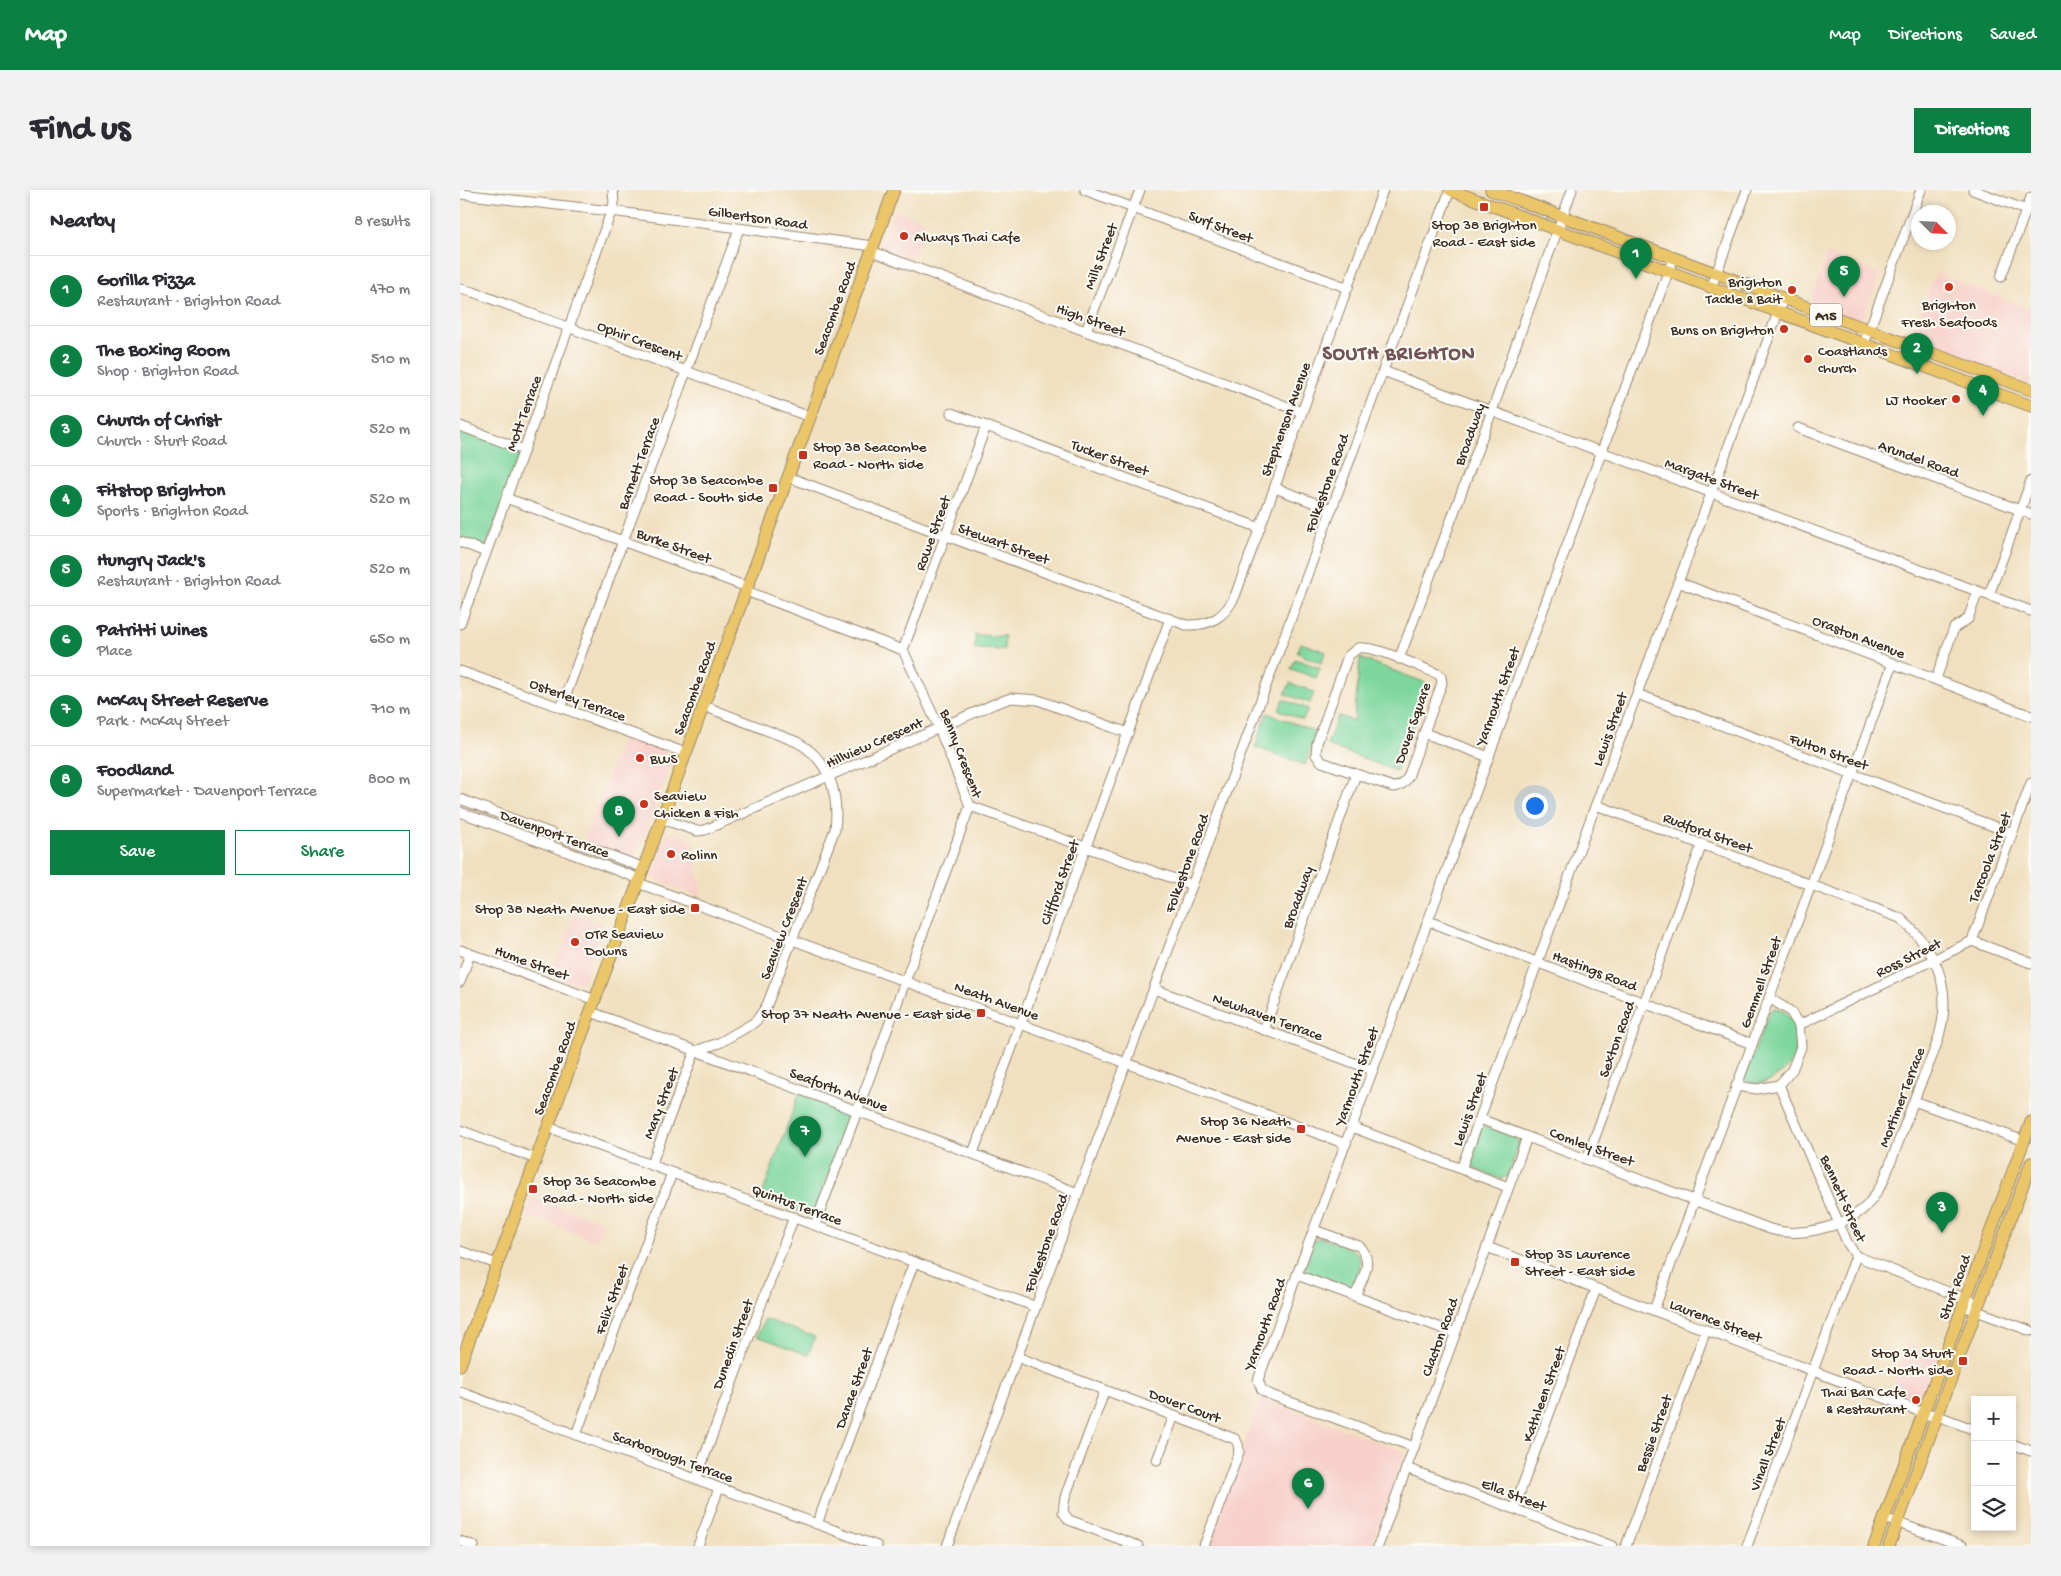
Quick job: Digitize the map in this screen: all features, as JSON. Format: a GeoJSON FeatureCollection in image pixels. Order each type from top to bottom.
{"type":"FeatureCollection","features":[{"type":"Feature","properties":{"kind":"main road","name":"Seacombe Road"},"geometry":{"type":"LineString","coordinates":[[460,1365],[894,190]]}},
{"type":"Feature","properties":{"kind":"main road","name":"A15"},"geometry":{"type":"LineString","coordinates":[[1491,190],[2031,390]]}},
{"type":"Feature","properties":{"kind":"main road","name":"A15"},"geometry":{"type":"LineString","coordinates":[[1455,191],[2031,406]]}},
{"type":"Feature","properties":{"kind":"main road","name":"Sturt Road"},"geometry":{"type":"LineString","coordinates":[[1874,1546],[2030,1127]]}},
{"type":"Feature","properties":{"kind":"main road","name":"Sturt Road"},"geometry":{"type":"LineString","coordinates":[[1889,1546],[2031,1163]]}},
{"type":"Feature","properties":{"kind":"street","name":"Mott Terrace"},"geometry":{"type":"LineString","coordinates":[[460,624],[614,204],[613,190]]}},
{"type":"Feature","properties":{"kind":"street","name":"Surf Street"},"geometry":{"type":"LineString","coordinates":[[1085,190],[1348,288]]}},
{"type":"Feature","properties":{"kind":"street","name":"Mills Street"},"geometry":{"type":"LineString","coordinates":[[1086,331],[1140,190]]}},
{"type":"Feature","properties":{"kind":"street","name":"Stephenson Avenue"},"geometry":{"type":"LineString","coordinates":[[1211,622],[1221,616],[1231,603],[1384,190]]}},
{"type":"Feature","properties":{"kind":"street","name":"Broadway"},"geometry":{"type":"LineString","coordinates":[[1399,659],[1572,190]]}},
{"type":"Feature","properties":{"kind":"street"},"geometry":{"type":"LineString","coordinates":[[1711,288],[1747,190]]}},
{"type":"Feature","properties":{"kind":"street"},"geometry":{"type":"LineString","coordinates":[[1864,344],[1921,190]]}},
{"type":"Feature","properties":{"kind":"street"},"geometry":{"type":"LineString","coordinates":[[1973,190],[2026,210]]}},
{"type":"Feature","properties":{"kind":"street","name":"Folkestone Road"},"geometry":{"type":"LineString","coordinates":[[948,1546],[1382,371],[1455,191]]}},
{"type":"Feature","properties":{"kind":"street","name":"Gilbertson Road"},"geometry":{"type":"LineString","coordinates":[[460,194],[611,211],[872,248]]}},
{"type":"Feature","properties":{"kind":"street"},"geometry":{"type":"LineString","coordinates":[[2001,277],[2031,197]]}},
{"type":"Feature","properties":{"kind":"street","name":"Barnett Terrace"},"geometry":{"type":"LineString","coordinates":[[562,708],[739,229]]}},
{"type":"Feature","properties":{"kind":"street","name":"High Street"},"geometry":{"type":"LineString","coordinates":[[872,248],[1302,412]]}},
{"type":"Feature","properties":{"kind":"street","name":"Yarmouth Street"},"geometry":{"type":"LineString","coordinates":[[1346,1144],[1674,258]]}},
{"type":"Feature","properties":{"kind":"street","name":"Ophir Crescent"},"geometry":{"type":"LineString","coordinates":[[460,289],[473,292],[810,417]]}},
{"type":"Feature","properties":{"kind":"street","name":"Lewis Street"},"geometry":{"type":"LineString","coordinates":[[1461,1168],[1783,299]]}},
{"type":"Feature","properties":{"kind":"street","name":"Margate Street"},"geometry":{"type":"LineString","coordinates":[[1382,371],[2031,611]]}},
{"type":"Feature","properties":{"kind":"street","name":"Tucker Street"},"geometry":{"type":"LineString","coordinates":[[951,413],[1260,528]]}},
{"type":"Feature","properties":{"kind":"street"},"geometry":{"type":"LineString","coordinates":[[460,426],[524,450]]}},
{"type":"Feature","properties":{"kind":"street","name":"Rowe Street"},"geometry":{"type":"LineString","coordinates":[[903,650],[986,426]]}},
{"type":"Feature","properties":{"kind":"street","name":"Arundel Road"},"geometry":{"type":"LineString","coordinates":[[1798,428],[2031,514]]}},
{"type":"Feature","properties":{"kind":"street","name":"Stewart Street"},"geometry":{"type":"LineString","coordinates":[[788,477],[1186,625],[1199,625],[1211,622]]}},
{"type":"Feature","properties":{"kind":"street"},"geometry":{"type":"LineString","coordinates":[[1989,595],[2031,481]]}},
{"type":"Feature","properties":{"kind":"street"},"geometry":{"type":"LineString","coordinates":[[1275,488],[1331,509]]}},
{"type":"Feature","properties":{"kind":"street","name":"Burke Street"},"geometry":{"type":"LineString","coordinates":[[506,498],[747,589]]}},
{"type":"Feature","properties":{"kind":"street"},"geometry":{"type":"LineString","coordinates":[[460,542],[486,552]]}},
{"type":"Feature","properties":{"kind":"street","name":"Oraston Avenue"},"geometry":{"type":"LineString","coordinates":[[1678,582],[2031,716]]}},
{"type":"Feature","properties":{"kind":"street"},"geometry":{"type":"LineString","coordinates":[[747,589],[903,650]]}},
{"type":"Feature","properties":{"kind":"street"},"geometry":{"type":"LineString","coordinates":[[1936,680],[1954,628],[1968,619],[1978,591]]}},
{"type":"Feature","properties":{"kind":"street","name":"Clifford Street"},"geometry":{"type":"LineString","coordinates":[[973,1154],[1170,619]]}},
{"type":"Feature","properties":{"kind":"street","name":"Dover Square"},"geometry":{"type":"LineString","coordinates":[[1362,648],[1399,659],[1438,674],[1441,677],[1442,683],[1408,777],[1398,787],[1393,787],[1322,762],[1316,755],[1315,749],[1345,665],[1352,651],[1362,648]]}},
{"type":"Feature","properties":{"kind":"street","name":"Benny Crescent"},"geometry":{"type":"LineString","coordinates":[[815,1225],[970,806],[939,728],[903,650]]}},
{"type":"Feature","properties":{"kind":"street","name":"Gemmell Street"},"geometry":{"type":"LineString","coordinates":[[1654,1310],[1893,663]]}},
{"type":"Feature","properties":{"kind":"street","name":"Osterley Terrace"},"geometry":{"type":"LineString","coordinates":[[460,671],[686,754]]}},
{"type":"Feature","properties":{"kind":"street","name":"Fulton Street"},"geometry":{"type":"LineString","coordinates":[[1637,694],[2012,833]]}},
{"type":"Feature","properties":{"kind":"street","name":"Hillview Crescent"},"geometry":{"type":"LineString","coordinates":[[662,819],[701,832],[994,704],[1012,698],[1038,700],[1128,733]]}},
{"type":"Feature","properties":{"kind":"street"},"geometry":{"type":"LineString","coordinates":[[704,706],[803,745],[815,754],[830,776]]}},
{"type":"Feature","properties":{"kind":"street"},"geometry":{"type":"LineString","coordinates":[[1424,732],[1489,757]]}},
{"type":"Feature","properties":{"kind":"street","name":"Broadway"},"geometry":{"type":"LineString","coordinates":[[1264,1030],[1356,774]]}},
{"type":"Feature","properties":{"kind":"street","name":"Seaview Crescent"},"geometry":{"type":"LineString","coordinates":[[695,1051],[719,1043],[757,1020],[771,998],[835,829],[836,796],[830,776]]}},
{"type":"Feature","properties":{"kind":"street","name":"Tarcoola Street"},"geometry":{"type":"LineString","coordinates":[[1972,941],[2031,783]]}},
{"type":"Feature","properties":{"kind":"street","name":"Davenport Terrace"},"geometry":{"type":"LineString","coordinates":[[460,798],[640,877]]}},
{"type":"Feature","properties":{"kind":"street","name":"Rudford Street"},"geometry":{"type":"LineString","coordinates":[[1596,805],[1811,885]]}},
{"type":"Feature","properties":{"kind":"street"},"geometry":{"type":"LineString","coordinates":[[970,806],[1192,885]]}},
{"type":"Feature","properties":{"kind":"street","name":"Davenport Terrace"},"geometry":{"type":"LineString","coordinates":[[460,812],[640,877]]}},
{"type":"Feature","properties":{"kind":"street","name":"Sexton Road"},"geometry":{"type":"LineString","coordinates":[[1587,1159],[1702,844]]}},
{"type":"Feature","properties":{"kind":"street","name":"Neath Avenue"},"geometry":{"type":"LineString","coordinates":[[640,877],[793,940],[1346,1144]]}},
{"type":"Feature","properties":{"kind":"street","name":"Mortimer Terrace"},"geometry":{"type":"LineString","coordinates":[[1695,1199],[1782,1232],[1806,1232],[1840,1223],[1862,1210],[1883,1182],[1939,1036],[1944,1007],[1943,980],[1935,959],[1915,931],[1900,918],[1811,885]]}},
{"type":"Feature","properties":{"kind":"street","name":"Hastings Road"},"geometry":{"type":"LineString","coordinates":[[1428,921],[1752,1044]]}},
{"type":"Feature","properties":{"kind":"street"},"geometry":{"type":"LineString","coordinates":[[1972,941],[2031,963]]}},
{"type":"Feature","properties":{"kind":"street","name":"Ross Street"},"geometry":{"type":"LineString","coordinates":[[1799,1026],[1972,941]]}},
{"type":"Feature","properties":{"kind":"street","name":"Hume Street"},"geometry":{"type":"LineString","coordinates":[[460,950],[595,1000]]}},
{"type":"Feature","properties":{"kind":"street"},"geometry":{"type":"LineString","coordinates":[[460,982],[470,954]]}},
{"type":"Feature","properties":{"kind":"street","name":"Newhaven Terrace"},"geometry":{"type":"LineString","coordinates":[[1154,989],[1373,1070]]}},
{"type":"Feature","properties":{"kind":"street"},"geometry":{"type":"LineString","coordinates":[[1736,1086],[1757,1089],[1779,1085],[1792,1070],[1801,1047],[1799,1026],[1790,1010],[1769,998]]}},
{"type":"Feature","properties":{"kind":"street","name":"Seaforth Avenue"},"geometry":{"type":"LineString","coordinates":[[590,1012],[1078,1193]]}},
{"type":"Feature","properties":{"kind":"street","name":"Mary Street"},"geometry":{"type":"LineString","coordinates":[[651,1165],[695,1051]]}},
{"type":"Feature","properties":{"kind":"street","name":"Bennett Street"},"geometry":{"type":"LineString","coordinates":[[1779,1085],[1848,1242],[1856,1256],[1978,1307],[2031,1332]]}},
{"type":"Feature","properties":{"kind":"street"},"geometry":{"type":"LineString","coordinates":[[1914,1101],[2024,1142]]}},
{"type":"Feature","properties":{"kind":"street","name":"Comley Street"},"geometry":{"type":"LineString","coordinates":[[1480,1119],[1695,1199]]}},
{"type":"Feature","properties":{"kind":"street","name":"Quintus Terrace"},"geometry":{"type":"LineString","coordinates":[[548,1127],[1036,1307]]}},
{"type":"Feature","properties":{"kind":"street"},"geometry":{"type":"LineString","coordinates":[[1352,1127],[1508,1187]]}},
{"type":"Feature","properties":{"kind":"street"},"geometry":{"type":"LineString","coordinates":[[460,1130],[536,1159]]}},
{"type":"Feature","properties":{"kind":"street","name":"Clacton Road"},"geometry":{"type":"LineString","coordinates":[[1378,1546],[1527,1137]]}},
{"type":"Feature","properties":{"kind":"street","name":"Yarmouth Road"},"geometry":{"type":"LineString","coordinates":[[1346,1144],[1259,1376],[1260,1387],[1271,1395],[1414,1447]]}},
{"type":"Feature","properties":{"kind":"street","name":"Felix Street"},"geometry":{"type":"LineString","coordinates":[[576,1435],[672,1173]]}},
{"type":"Feature","properties":{"kind":"street","name":"Dunedin Street"},"geometry":{"type":"LineString","coordinates":[[696,1479],[794,1218]]}},
{"type":"Feature","properties":{"kind":"street"},"geometry":{"type":"LineString","coordinates":[[1314,1230],[1359,1246],[1365,1252],[1368,1259],[1367,1266],[1355,1296]]}},
{"type":"Feature","properties":{"kind":"street","name":"Laurence Street"},"geometry":{"type":"LineString","coordinates":[[1486,1247],[1971,1429]]}},
{"type":"Feature","properties":{"kind":"street"},"geometry":{"type":"LineString","coordinates":[[460,1250],[498,1264]]}},
{"type":"Feature","properties":{"kind":"street","name":"Vinall Street"},"geometry":{"type":"LineString","coordinates":[[1747,1546],[1856,1256]]}},
{"type":"Feature","properties":{"kind":"street","name":"Danae Street"},"geometry":{"type":"LineString","coordinates":[[817,1524],[914,1262]]}},
{"type":"Feature","properties":{"kind":"street"},"geometry":{"type":"LineString","coordinates":[[1297,1274],[1455,1333]]}},
{"type":"Feature","properties":{"kind":"street","name":"Kathleen Street"},"geometry":{"type":"LineString","coordinates":[[1514,1508],[1596,1289]]}},
{"type":"Feature","properties":{"kind":"street","name":"Bessie Street"},"geometry":{"type":"LineString","coordinates":[[1626,1546],[1706,1330]]}},
{"type":"Feature","properties":{"kind":"street","name":"Dover Court"},"geometry":{"type":"LineString","coordinates":[[1017,1357],[1235,1439],[1239,1448],[1204,1546]]}},
{"type":"Feature","properties":{"kind":"street"},"geometry":{"type":"LineString","coordinates":[[1105,1390],[1065,1497],[1063,1512],[1069,1520],[1138,1546]]}},
{"type":"Feature","properties":{"kind":"street","name":"Scarborough Terrace"},"geometry":{"type":"LineString","coordinates":[[460,1392],[877,1546]]}},
{"type":"Feature","properties":{"kind":"street"},"geometry":{"type":"LineString","coordinates":[[1157,1460],[1174,1416]]}},
{"type":"Feature","properties":{"kind":"street"},"geometry":{"type":"LineString","coordinates":[[2016,1445],[2031,1451]]}},
{"type":"Feature","properties":{"kind":"street","name":"Ella Street"},"geometry":{"type":"LineString","coordinates":[[1406,1468],[1612,1546]]}},
{"type":"Feature","properties":{"kind":"street"},"geometry":{"type":"LineString","coordinates":[[698,1546],[719,1488]]}},
{"type":"Feature","properties":{"kind":"street"},"geometry":{"type":"LineString","coordinates":[[1884,1518],[1963,1546]]}},
{"type":"Feature","properties":{"kind":"street"},"geometry":{"type":"LineString","coordinates":[[460,1541],[474,1546]]}},
{"type":"Feature","properties":{"kind":"shaded area"},"geometry":{"type":"Polygon","coordinates":[[[895,210],[926,222],[912,259],[883,249],[882,244],[895,210]]]}},
{"type":"Feature","properties":{"kind":"shaded area"},"geometry":{"type":"Polygon","coordinates":[[[1827,254],[1880,274],[1864,316],[1856,319],[1810,302],[1827,254]]]}},
{"type":"Feature","properties":{"kind":"shaded area"},"geometry":{"type":"Polygon","coordinates":[[[1936,273],[2031,309],[2031,384],[1915,340],[1912,335],[1936,273]]]}},
{"type":"Feature","properties":{"kind":"shaded area"},"geometry":{"type":"Polygon","coordinates":[[[623,737],[670,754],[672,761],[636,856],[630,859],[584,842],[623,737]]]}},
{"type":"Feature","properties":{"kind":"shaded area"},"geometry":{"type":"Polygon","coordinates":[[[671,832],[692,839],[702,894],[700,897],[651,879],[667,834],[671,832]]]}},
{"type":"Feature","properties":{"kind":"shaded area"},"geometry":{"type":"Polygon","coordinates":[[[575,913],[604,924],[583,981],[574,984],[551,975],[575,913]]]}},
{"type":"Feature","properties":{"kind":"shaded area"},"geometry":{"type":"Polygon","coordinates":[[[533,1197],[603,1222],[596,1241],[526,1215],[533,1197]]]}},
{"type":"Feature","properties":{"kind":"shaded area"},"geometry":{"type":"Polygon","coordinates":[[[1908,1344],[1941,1356],[1922,1407],[1889,1395],[1908,1344]]]}},
{"type":"Feature","properties":{"kind":"shaded area"},"geometry":{"type":"Polygon","coordinates":[[[1261,1399],[1405,1452],[1371,1546],[1205,1546],[1261,1399]]]}},
{"type":"Feature","properties":{"kind":"green space"},"geometry":{"type":"Polygon","coordinates":[[[460,428],[522,451],[485,550],[460,541],[460,428]]]}},
{"type":"Feature","properties":{"kind":"green space"},"geometry":{"type":"Polygon","coordinates":[[[975,635],[1005,636],[1004,650],[975,649],[975,635]]]}},
{"type":"Feature","properties":{"kind":"green space"},"geometry":{"type":"Polygon","coordinates":[[[1301,643],[1326,652],[1321,663],[1297,653],[1301,643]]]}},
{"type":"Feature","properties":{"kind":"green space"},"geometry":{"type":"Polygon","coordinates":[[[1360,658],[1429,684],[1396,771],[1327,745],[1338,716],[1354,721],[1360,658]]]}},
{"type":"Feature","properties":{"kind":"green space"},"geometry":{"type":"Polygon","coordinates":[[[1295,659],[1320,668],[1316,678],[1291,669],[1295,659]]]}},
{"type":"Feature","properties":{"kind":"green space"},"geometry":{"type":"Polygon","coordinates":[[[1290,683],[1314,692],[1310,703],[1285,694],[1290,683]]]}},
{"type":"Feature","properties":{"kind":"green space"},"geometry":{"type":"Polygon","coordinates":[[[1283,699],[1308,709],[1303,720],[1279,710],[1283,699]]]}},
{"type":"Feature","properties":{"kind":"green space"},"geometry":{"type":"Polygon","coordinates":[[[1267,713],[1317,732],[1305,765],[1255,747],[1267,713]]]}},
{"type":"Feature","properties":{"kind":"green space"},"geometry":{"type":"Polygon","coordinates":[[[1774,1008],[1787,1014],[1794,1027],[1796,1042],[1794,1057],[1788,1067],[1769,1081],[1756,1083],[1746,1081],[1744,1078],[1770,1011],[1774,1008]]]}},
{"type":"Feature","properties":{"kind":"green space"},"geometry":{"type":"Polygon","coordinates":[[[799,1094],[846,1111],[849,1117],[814,1213],[809,1215],[761,1197],[799,1094]]]}},
{"type":"Feature","properties":{"kind":"green space"},"geometry":{"type":"Polygon","coordinates":[[[1484,1126],[1516,1137],[1519,1145],[1508,1176],[1501,1179],[1470,1167],[1467,1162],[1480,1127],[1484,1126]]]}},
{"type":"Feature","properties":{"kind":"green space"},"geometry":{"type":"Polygon","coordinates":[[[1321,1238],[1349,1248],[1359,1256],[1359,1270],[1355,1282],[1350,1288],[1307,1274],[1305,1270],[1313,1241],[1321,1238]]]}},
{"type":"Feature","properties":{"kind":"green space"},"geometry":{"type":"Polygon","coordinates":[[[765,1319],[815,1337],[808,1355],[757,1336],[765,1319]]]}},
{"type":"Feature","properties":{"kind":"place","name":"Stop 38 Brighton Road - East side"},"geometry":{"type":"Point","coordinates":[1484,207]}},
{"type":"Feature","properties":{"kind":"place","name":"Always Thai Cafe"},"geometry":{"type":"Point","coordinates":[904,236]}},
{"type":"Feature","properties":{"kind":"place","name":"Gorilla Pizza"},"geometry":{"type":"Point","coordinates":[1636,279]}},
{"type":"Feature","properties":{"kind":"place","name":"Brighton Fresh Seafoods"},"geometry":{"type":"Point","coordinates":[1949,287]}},
{"type":"Feature","properties":{"kind":"place","name":"Brighton Tackle & Bait"},"geometry":{"type":"Point","coordinates":[1792,290]}},
{"type":"Feature","properties":{"kind":"place","name":"Hungry Jack's"},"geometry":{"type":"Point","coordinates":[1844,297]}},
{"type":"Feature","properties":{"kind":"place","name":"Buns on Brighton"},"geometry":{"type":"Point","coordinates":[1784,329]}},
{"type":"Feature","properties":{"kind":"place","name":"Coastlands church"},"geometry":{"type":"Point","coordinates":[1808,359]}},
{"type":"Feature","properties":{"kind":"place","name":"The Boxing Room"},"geometry":{"type":"Point","coordinates":[1917,374]}},
{"type":"Feature","properties":{"kind":"place","name":"LJ Hooker"},"geometry":{"type":"Point","coordinates":[1956,399]}},
{"type":"Feature","properties":{"kind":"place","name":"Fitstop Brighton"},"geometry":{"type":"Point","coordinates":[1983,416]}},
{"type":"Feature","properties":{"kind":"place","name":"Stop 38 Seacombe Road - North side"},"geometry":{"type":"Point","coordinates":[803,455]}},
{"type":"Feature","properties":{"kind":"place","name":"Stop 38 Seacombe Road - South side"},"geometry":{"type":"Point","coordinates":[773,488]}},
{"type":"Feature","properties":{"kind":"place","name":"BWS"},"geometry":{"type":"Point","coordinates":[640,758]}},
{"type":"Feature","properties":{"kind":"place","name":"Seaview Chicken & Fish"},"geometry":{"type":"Point","coordinates":[644,804]}},
{"type":"Feature","properties":{"kind":"place","name":"Foodland"},"geometry":{"type":"Point","coordinates":[619,837]}},
{"type":"Feature","properties":{"kind":"place","name":"Rolinn"},"geometry":{"type":"Point","coordinates":[671,854]}},
{"type":"Feature","properties":{"kind":"place","name":"Stop 38 Neath Avenue - East side"},"geometry":{"type":"Point","coordinates":[695,908]}},
{"type":"Feature","properties":{"kind":"place","name":"OTR Seaview Downs"},"geometry":{"type":"Point","coordinates":[575,942]}},
{"type":"Feature","properties":{"kind":"place","name":"Stop 37 Neath Avenue - East side"},"geometry":{"type":"Point","coordinates":[981,1013]}},
{"type":"Feature","properties":{"kind":"place","name":"Stop 36 Neath Avenue - East side"},"geometry":{"type":"Point","coordinates":[1301,1129]}},
{"type":"Feature","properties":{"kind":"place","name":"McKay Street Reserve"},"geometry":{"type":"Point","coordinates":[805,1157]}},
{"type":"Feature","properties":{"kind":"place","name":"Stop 36 Seacombe Road - North side"},"geometry":{"type":"Point","coordinates":[533,1189]}},
{"type":"Feature","properties":{"kind":"place","name":"Church of Christ"},"geometry":{"type":"Point","coordinates":[1942,1233]}},
{"type":"Feature","properties":{"kind":"place","name":"Stop 35 Laurence Street - East side"},"geometry":{"type":"Point","coordinates":[1515,1262]}},
{"type":"Feature","properties":{"kind":"place","name":"Stop 34 Sturt Road - North side"},"geometry":{"type":"Point","coordinates":[1963,1361]}},
{"type":"Feature","properties":{"kind":"place","name":"Thai Ban Cafe & Restaurant"},"geometry":{"type":"Point","coordinates":[1916,1400]}},
{"type":"Feature","properties":{"kind":"place","name":"Patritti Wines"},"geometry":{"type":"Point","coordinates":[1308,1509]}},
{"type":"Feature","properties":{"kind":"district","name":"SOUTH BRIGHTON"},"geometry":{"type":"Point","coordinates":[1399,352]}}]}
